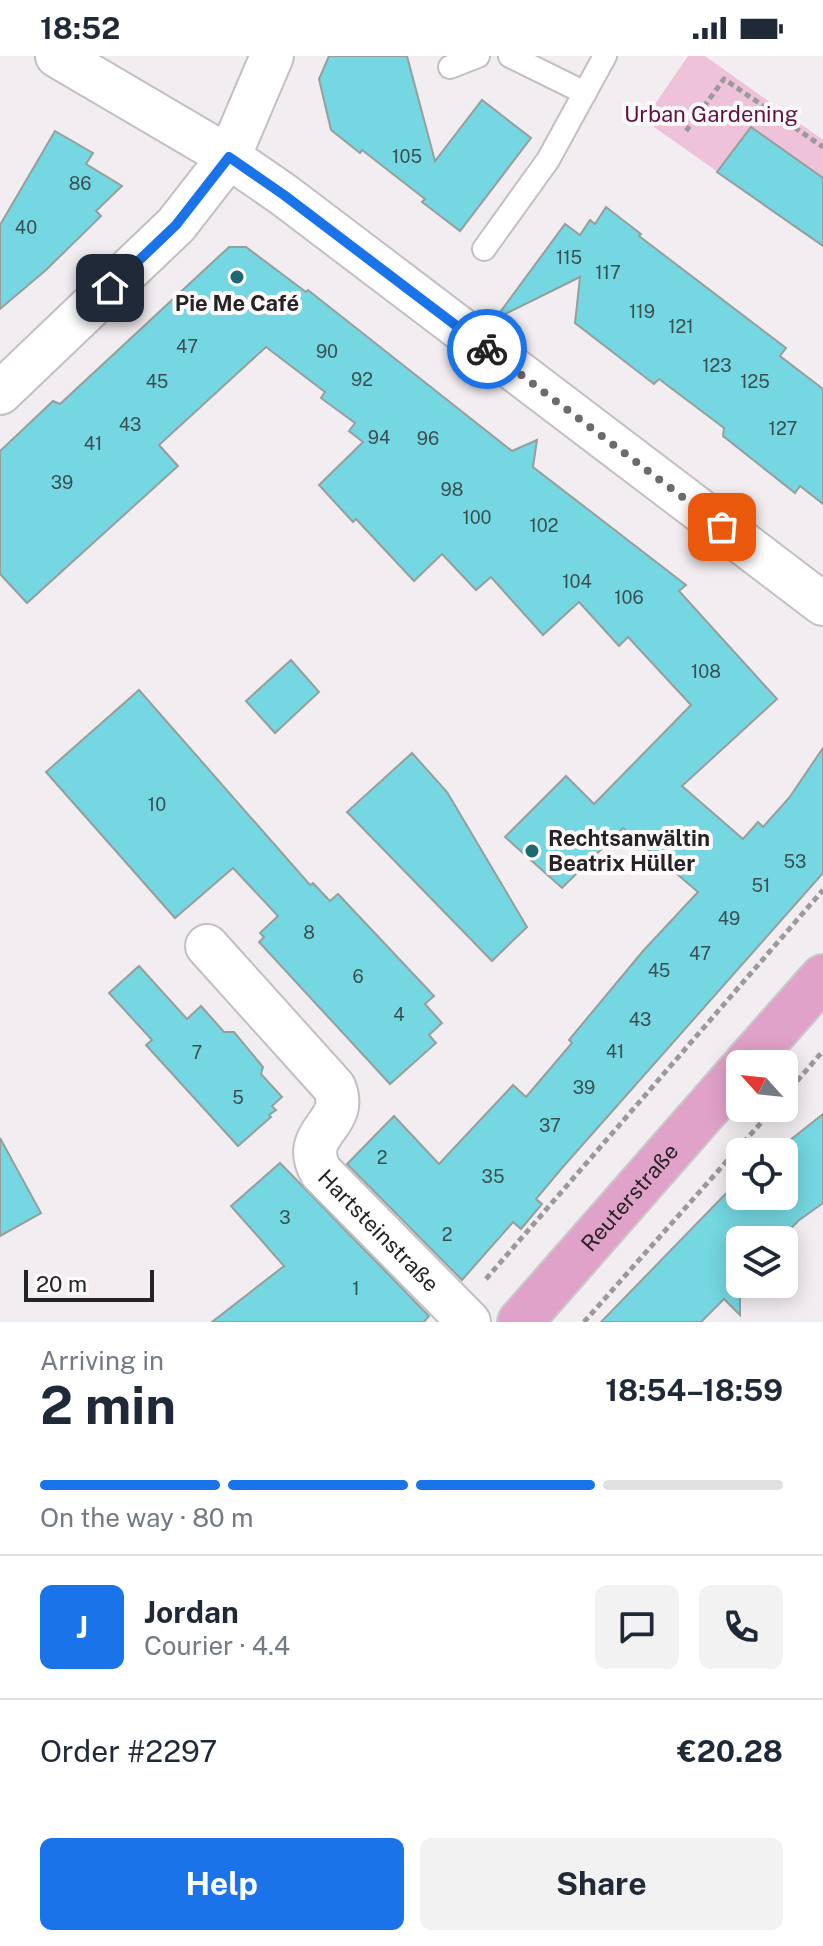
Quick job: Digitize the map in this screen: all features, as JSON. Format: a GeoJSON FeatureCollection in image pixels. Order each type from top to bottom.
{"type":"FeatureCollection","features":[{"type":"Feature","properties":{"kind":"main road"},"geometry":{"type":"LineString","coordinates":[[758,1050],[823,977]]}},
{"type":"Feature","properties":{"kind":"main road","name":"Reuterstraße"},"geometry":{"type":"LineString","coordinates":[[520,1322],[726,1087]]}},
{"type":"Feature","properties":{"kind":"street"},"geometry":{"type":"LineString","coordinates":[[57,56],[229,157],[309,214],[823,604]]}},
{"type":"Feature","properties":{"kind":"street"},"geometry":{"type":"LineString","coordinates":[[0,393],[176,225],[229,157],[272,56]]}},
{"type":"Feature","properties":{"kind":"street","name":"Hartsteinstraße"},"geometry":{"type":"LineString","coordinates":[[207,946],[334,1087],[339,1097],[338,1109],[318,1136],[314,1148],[314,1160],[321,1172],[463,1316]]}},
{"type":"Feature","properties":{"kind":"lane"},"geometry":{"type":"LineString","coordinates":[[450,67],[478,56]]}},
{"type":"Feature","properties":{"kind":"lane"},"geometry":{"type":"LineString","coordinates":[[510,56],[585,93]]}},
{"type":"Feature","properties":{"kind":"lane"},"geometry":{"type":"LineString","coordinates":[[484,249],[548,160],[605,56]]}},
{"type":"Feature","properties":{"kind":"path"},"geometry":{"type":"LineString","coordinates":[[686,131],[724,79],[823,147]]}},
{"type":"Feature","properties":{"kind":"path"},"geometry":{"type":"LineString","coordinates":[[463,1316],[823,890]]}},
{"type":"Feature","properties":{"kind":"path"},"geometry":{"type":"LineString","coordinates":[[798,1080],[823,1051]]}},
{"type":"Feature","properties":{"kind":"path"},"geometry":{"type":"LineString","coordinates":[[584,1322],[762,1122]]}},
{"type":"Feature","properties":{"kind":"green space","name":"Urban Gardening"},"geometry":{"type":"Polygon","coordinates":[[[688,56],[705,56],[823,140],[823,246],[644,120],[688,56]]]}},
{"type":"Feature","properties":{"kind":"building"},"geometry":{"type":"Polygon","coordinates":[[[329,56],[407,56],[435,161],[482,100],[531,138],[460,231],[422,202],[425,199],[331,130],[319,79],[329,56]]]}},
{"type":"Feature","properties":{"kind":"building"},"geometry":{"type":"Polygon","coordinates":[[[751,127],[823,178],[823,246],[717,172],[751,127]]]}},
{"type":"Feature","properties":{"kind":"building"},"geometry":{"type":"Polygon","coordinates":[[[55,131],[93,153],[86,164],[122,186],[96,211],[101,216],[46,270],[0,309],[0,225],[55,131]]]}},
{"type":"Feature","properties":{"kind":"building"},"geometry":{"type":"Polygon","coordinates":[[[606,207],[641,234],[639,236],[786,348],[780,356],[823,389],[823,504],[800,486],[795,493],[723,436],[724,428],[659,379],[654,384],[575,323],[580,277],[495,319],[565,224],[580,235],[590,220],[595,224],[606,207]]]}},
{"type":"Feature","properties":{"kind":"building"},"geometry":{"type":"Polygon","coordinates":[[[229,247],[246,247],[306,292],[308,290],[512,451],[537,440],[533,467],[686,585],[679,591],[777,699],[682,786],[743,839],[758,822],[763,827],[789,798],[823,748],[823,873],[562,1168],[536,1199],[542,1204],[521,1229],[513,1222],[462,1280],[347,1164],[394,1116],[439,1164],[513,1085],[526,1097],[643,951],[698,892],[623,828],[562,888],[505,837],[566,776],[594,804],[691,705],[628,637],[619,646],[579,602],[543,635],[491,577],[476,590],[442,554],[414,581],[319,485],[363,442],[349,431],[355,423],[321,398],[325,392],[266,347],[159,445],[178,466],[27,603],[0,574],[0,451],[53,401],[60,404],[229,247]]]}},
{"type":"Feature","properties":{"kind":"building"},"geometry":{"type":"Polygon","coordinates":[[[291,660],[319,692],[275,733],[246,701],[291,660]]]}},
{"type":"Feature","properties":{"kind":"building"},"geometry":{"type":"Polygon","coordinates":[[[139,690],[310,885],[313,883],[330,901],[338,894],[434,996],[425,1004],[442,1023],[429,1035],[436,1043],[390,1084],[259,942],[264,937],[260,933],[278,916],[233,868],[175,918],[46,772],[139,690]]]}},
{"type":"Feature","properties":{"kind":"building"},"geometry":{"type":"Polygon","coordinates":[[[412,753],[447,792],[527,927],[492,961],[347,812],[412,753]]]}},
{"type":"Feature","properties":{"kind":"building"},"geometry":{"type":"Polygon","coordinates":[[[139,966],[187,1019],[201,1006],[224,1032],[234,1032],[263,1067],[261,1074],[282,1097],[272,1106],[276,1110],[269,1115],[271,1117],[238,1146],[146,1045],[152,1040],[109,993],[139,966]]]}},
{"type":"Feature","properties":{"kind":"building"},"geometry":{"type":"Polygon","coordinates":[[[823,1114],[823,1203],[793,1226],[726,1226],[726,1298],[740,1298],[740,1315],[724,1299],[701,1322],[601,1322],[726,1193],[726,1210],[798,1210],[798,1138],[793,1138],[823,1114]]]}},
{"type":"Feature","properties":{"kind":"building"},"geometry":{"type":"Polygon","coordinates":[[[0,1138],[41,1213],[0,1236],[0,1138]]]}},
{"type":"Feature","properties":{"kind":"building"},"geometry":{"type":"Polygon","coordinates":[[[280,1163],[429,1316],[424,1322],[212,1322],[284,1266],[231,1206],[280,1163]]]}},
{"type":"Feature","properties":{"kind":"way so far"},"geometry":{"type":"LineString","coordinates":[[487,349],[722,527]]}},
{"type":"Feature","properties":{"kind":"place","name":"Pie Me Café"},"geometry":{"type":"Point","coordinates":[237,277]}},
{"type":"Feature","properties":{"kind":"place","name":"Rechtsanwältin Beatrix Hüller"},"geometry":{"type":"Point","coordinates":[532,851]}},
{"type":"Feature","properties":{"kind":"route"},"geometry":{"type":"LineString","coordinates":[[110,288],[176,225],[229,157],[487,349]]}}]}
